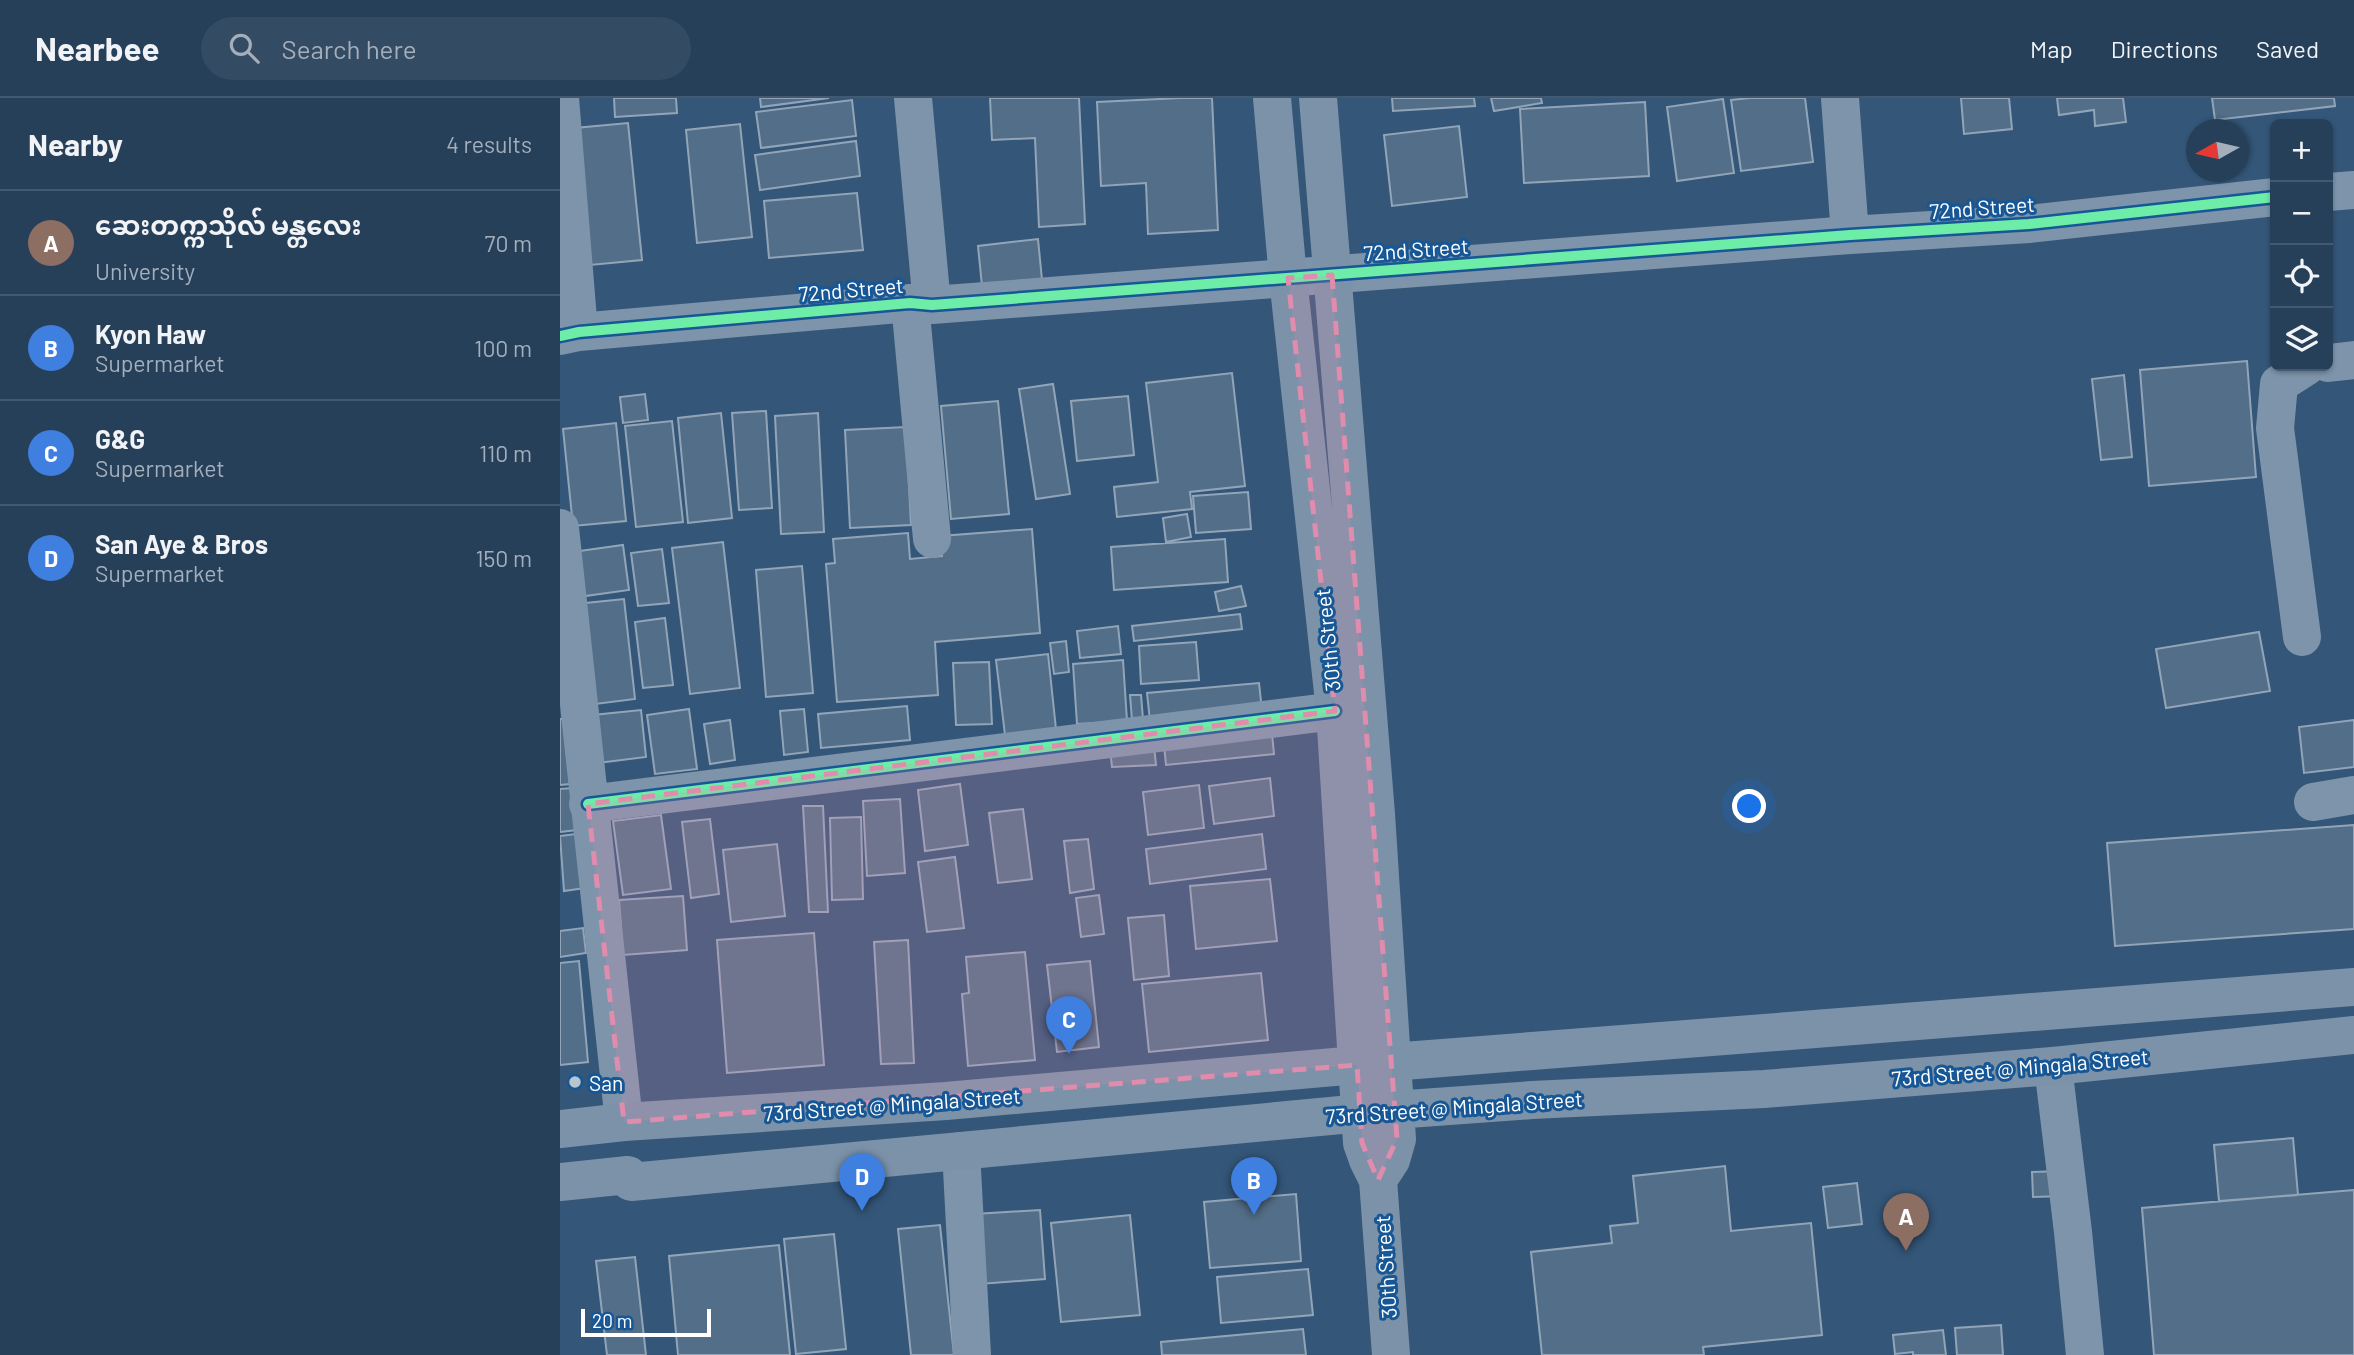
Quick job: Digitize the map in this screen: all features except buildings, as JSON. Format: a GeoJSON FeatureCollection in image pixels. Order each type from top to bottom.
{"type":"FeatureCollection","features":[{"type":"Feature","properties":{"kind":"main road","name":"30th Street"},"geometry":{"type":"LineString","coordinates":[[1272,98],[1288,278],[1374,1063],[1377,1112],[1362,1143],[1378,1180],[1391,1355]]}},
{"type":"Feature","properties":{"kind":"main road","name":"30th Street"},"geometry":{"type":"LineString","coordinates":[[1318,98],[1376,814],[1374,1063]]}},
{"type":"Feature","properties":{"kind":"main road","name":"73rd Street @ Mingala Street"},"geometry":{"type":"LineString","coordinates":[[560,1129],[624,1122],[959,1100],[1374,1063],[2354,987]]}},
{"type":"Feature","properties":{"kind":"main road","name":"73rd Street @ Mingala Street"},"geometry":{"type":"LineString","coordinates":[[560,1182],[628,1175],[631,1182],[1377,1112],[1532,1100],[1764,1089],[2053,1066],[2354,1035]]}},
{"type":"Feature","properties":{"kind":"street"},"geometry":{"type":"LineString","coordinates":[[560,98],[570,334]]}},
{"type":"Feature","properties":{"kind":"street"},"geometry":{"type":"LineString","coordinates":[[913,98],[932,539]]}},
{"type":"Feature","properties":{"kind":"street"},"geometry":{"type":"LineString","coordinates":[[1840,98],[1850,234]]}},
{"type":"Feature","properties":{"kind":"street"},"geometry":{"type":"LineString","coordinates":[[2333,192],[2354,190]]}},
{"type":"Feature","properties":{"kind":"street","name":"72nd Street"},"geometry":{"type":"LineString","coordinates":[[570,334],[921,304],[1850,234],[2029,224],[2270,198]]}},
{"type":"Feature","properties":{"kind":"street"},"geometry":{"type":"LineString","coordinates":[[2333,362],[2354,360]]}},
{"type":"Feature","properties":{"kind":"street"},"geometry":{"type":"LineString","coordinates":[[2299,371],[2278,384],[2275,428],[2302,637]]}},
{"type":"Feature","properties":{"kind":"street"},"geometry":{"type":"LineString","coordinates":[[560,528],[624,1122]]}},
{"type":"Feature","properties":{"kind":"street"},"geometry":{"type":"LineString","coordinates":[[588,804],[1335,710]]}},
{"type":"Feature","properties":{"kind":"street"},"geometry":{"type":"LineString","coordinates":[[2313,802],[2354,795]]}},
{"type":"Feature","properties":{"kind":"street"},"geometry":{"type":"LineString","coordinates":[[2053,1066],[2085,1355]]}},
{"type":"Feature","properties":{"kind":"street"},"geometry":{"type":"LineString","coordinates":[[961,1151],[972,1355]]}},
{"type":"Feature","properties":{"kind":"highlighted area"},"geometry":{"type":"Polygon","coordinates":[[[1332,275],[1397,1139],[1378,1180],[1362,1143],[1357,1065],[624,1122],[588,804],[1335,711],[1288,278],[1332,275]]]}},
{"type":"Feature","properties":{"kind":"cycle path"},"geometry":{"type":"LineString","coordinates":[[560,336],[579,332],[910,303],[932,305],[1850,235],[2029,224],[2270,198]]}},
{"type":"Feature","properties":{"kind":"cycle path"},"geometry":{"type":"LineString","coordinates":[[588,804],[1335,711]]}},
{"type":"Feature","properties":{"kind":"place","name":"G&G"},"geometry":{"type":"Point","coordinates":[1069,1054]}},
{"type":"Feature","properties":{"kind":"place","name":"San"},"geometry":{"type":"Point","coordinates":[575,1082]}},
{"type":"Feature","properties":{"kind":"place","name":"San Aye & Bros"},"geometry":{"type":"Point","coordinates":[862,1211]}},
{"type":"Feature","properties":{"kind":"place","name":"Kyon Haw"},"geometry":{"type":"Point","coordinates":[1254,1215]}},
{"type":"Feature","properties":{"kind":"place","name":"ဆေးတက္ကသိုလ် မန္တလေး"},"geometry":{"type":"Point","coordinates":[1906,1251]}}]}
